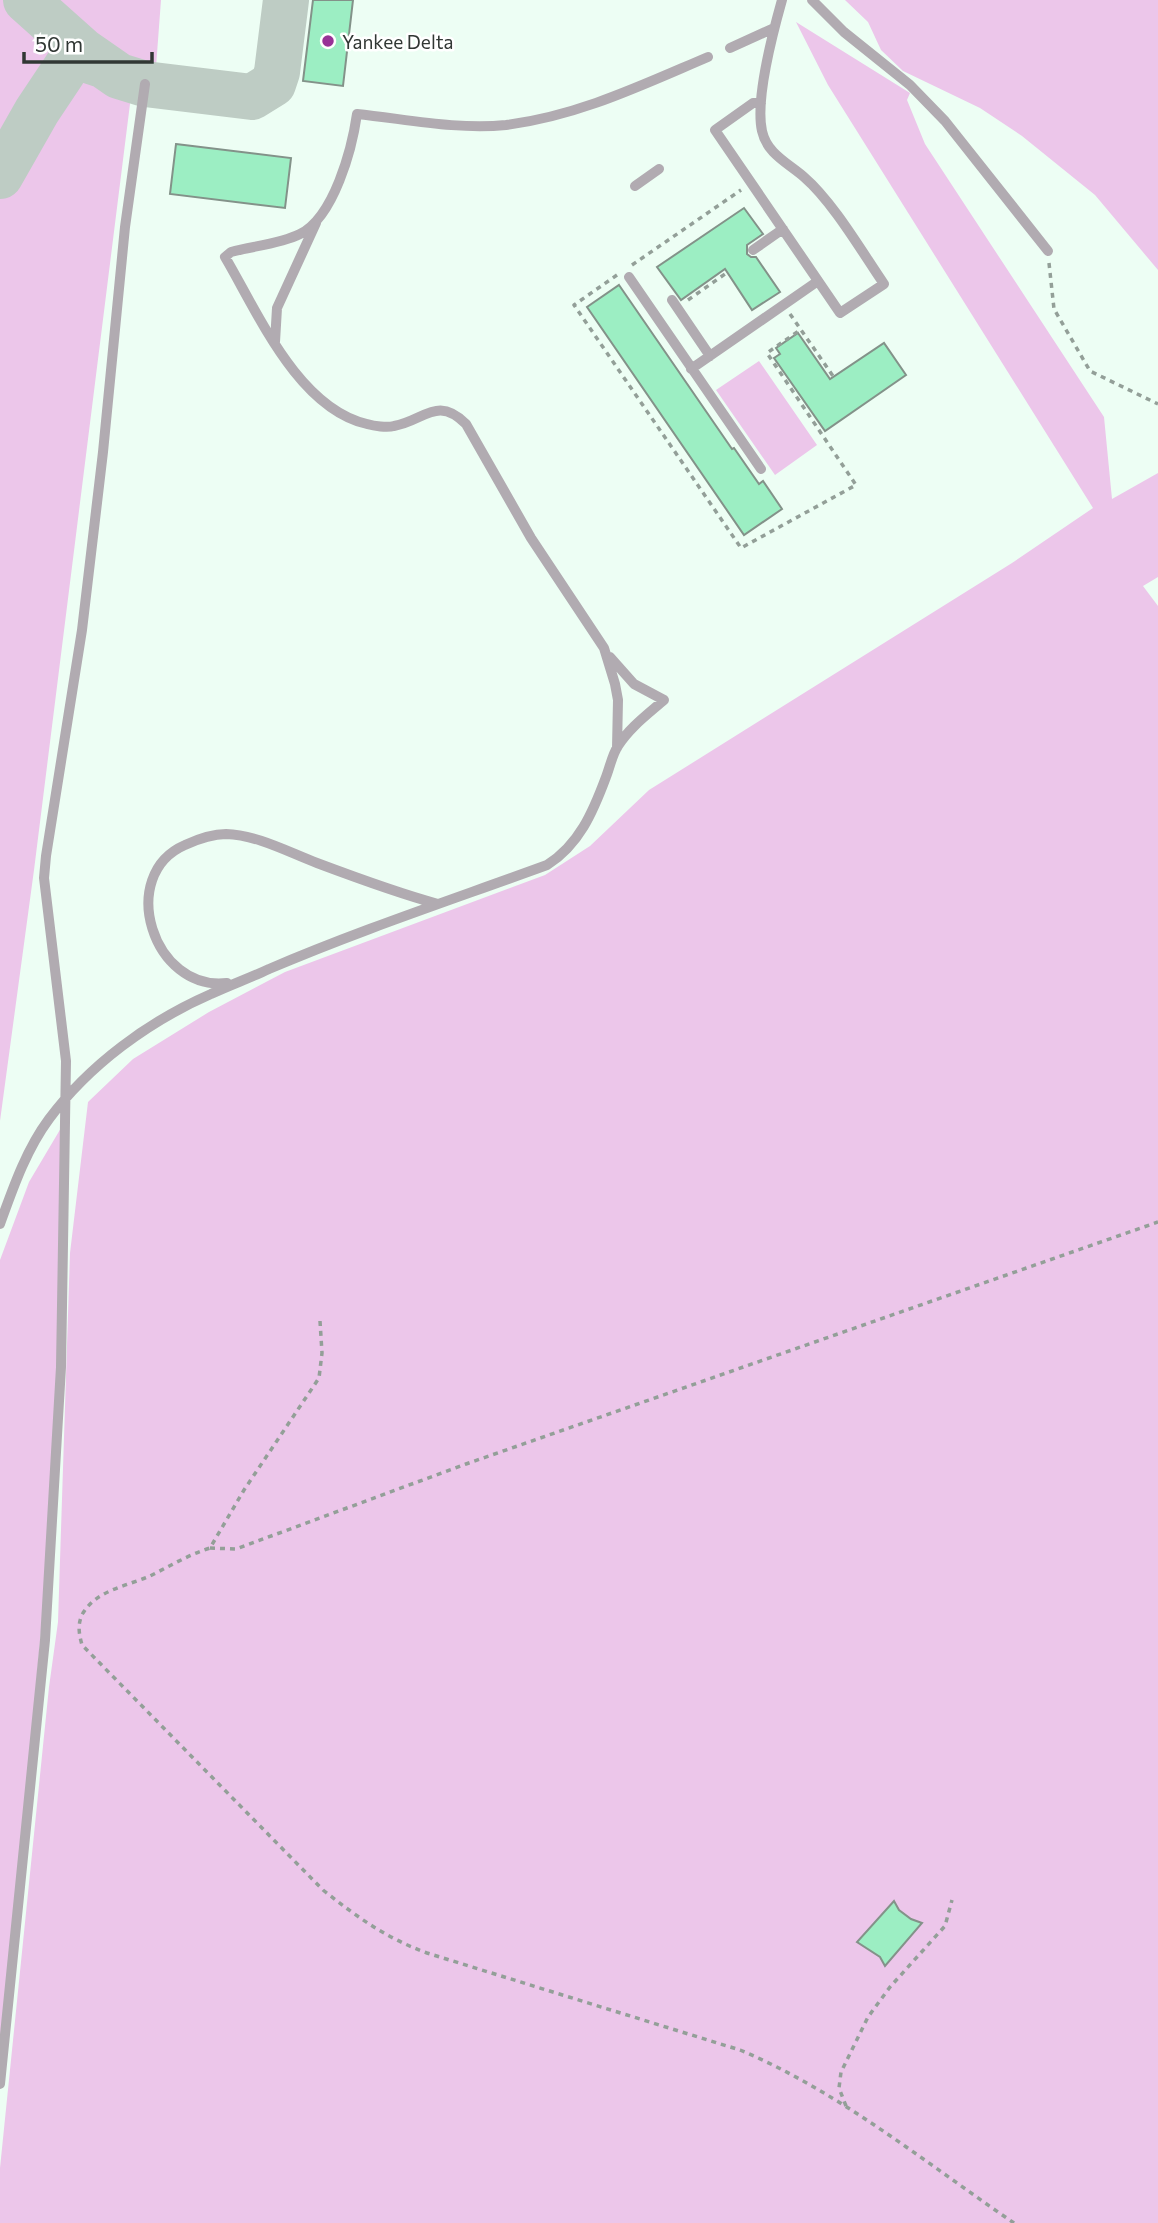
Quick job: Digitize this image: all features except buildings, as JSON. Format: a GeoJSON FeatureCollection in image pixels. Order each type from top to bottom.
{"type":"FeatureCollection","features":[{"type":"Feature","properties":{"kind":"lane"},"geometry":{"type":"LineString","coordinates":[[761,103],[753,103],[715,130],[840,313],[884,284],[819,191],[773,152],[762,130],[761,103],[774,28],[782,0]]}},
{"type":"Feature","properties":{"kind":"lane"},"geometry":{"type":"LineString","coordinates":[[812,0],[844,32],[910,85],[945,121],[1048,251]]}},
{"type":"Feature","properties":{"kind":"lane"},"geometry":{"type":"LineString","coordinates":[[730,48],[774,28]]}},
{"type":"Feature","properties":{"kind":"lane"},"geometry":{"type":"LineString","coordinates":[[275,342],[278,308],[316,223],[333,195],[353,140],[357,114],[464,125],[504,125],[541,119],[592,106],[708,57]]}},
{"type":"Feature","properties":{"kind":"lane"},"geometry":{"type":"LineString","coordinates":[[0,2084],[41,1684],[61,1367],[66,1061],[44,878],[82,630],[125,228],[145,83]]}},
{"type":"Feature","properties":{"kind":"lane"},"geometry":{"type":"LineString","coordinates":[[635,186],[659,169]]}},
{"type":"Feature","properties":{"kind":"lane"},"geometry":{"type":"LineString","coordinates":[[0,1224],[12,1189],[34,1142],[66,1099],[118,1048],[209,994],[318,948],[547,865],[575,842],[589,818],[617,748],[633,728],[664,700],[634,684],[604,649],[531,538],[466,424],[455,413],[441,410],[426,413],[393,426],[366,424],[333,410],[289,367],[225,257],[231,251],[299,234],[316,223]]}},
{"type":"Feature","properties":{"kind":"lane"},"geometry":{"type":"LineString","coordinates":[[753,250],[783,229]]}},
{"type":"Feature","properties":{"kind":"lane"},"geometry":{"type":"LineString","coordinates":[[629,277],[761,469]]}},
{"type":"Feature","properties":{"kind":"lane"},"geometry":{"type":"LineString","coordinates":[[691,369],[818,281]]}},
{"type":"Feature","properties":{"kind":"lane"},"geometry":{"type":"LineString","coordinates":[[675,304],[710,356]]}},
{"type":"Feature","properties":{"kind":"lane"},"geometry":{"type":"LineString","coordinates":[[604,649],[618,700],[617,748]]}},
{"type":"Feature","properties":{"kind":"lane"},"geometry":{"type":"LineString","coordinates":[[242,981],[212,984],[195,980],[180,971],[160,949],[151,930],[150,891],[155,870],[165,857],[194,841],[225,834],[242,836],[438,904]]}},
{"type":"Feature","properties":{"kind":"path"},"geometry":{"type":"LineString","coordinates":[[1048,251],[1054,309],[1090,371],[1158,404]]}},
{"type":"Feature","properties":{"kind":"path"},"geometry":{"type":"LineString","coordinates":[[675,304],[725,275]]}},
{"type":"Feature","properties":{"kind":"path"},"geometry":{"type":"LineString","coordinates":[[790,314],[832,376]]}},
{"type":"Feature","properties":{"kind":"path"},"geometry":{"type":"LineString","coordinates":[[1014,2223],[847,2108],[773,2064],[740,2050],[427,1953],[398,1942],[362,1921],[323,1890],[82,1645],[78,1629],[82,1615],[91,1603],[102,1595],[149,1576],[191,1554],[210,1548],[236,1549],[492,1454],[1158,1222]]}},
{"type":"Feature","properties":{"kind":"path"},"geometry":{"type":"LineString","coordinates":[[210,1548],[244,1490],[318,1378],[322,1353],[320,1321]]}},
{"type":"Feature","properties":{"kind":"path"},"geometry":{"type":"LineString","coordinates":[[847,2108],[839,2088],[841,2072],[868,2017],[890,1987],[945,1926],[952,1900]]}},
{"type":"Feature","properties":{"kind":"shaded area"},"geometry":{"type":"Polygon","coordinates":[[[0,0],[5,0],[32,32],[85,76],[131,96],[0,1121],[0,0]]]}},
{"type":"Feature","properties":{"kind":"shaded area"},"geometry":{"type":"Polygon","coordinates":[[[43,0],[161,0],[156,67],[123,60],[43,0]]]}},
{"type":"Feature","properties":{"kind":"shaded area"},"geometry":{"type":"Polygon","coordinates":[[[845,0],[1158,0],[1158,270],[1095,195],[1022,136],[980,108],[903,71],[881,50],[868,22],[845,0]]]}},
{"type":"Feature","properties":{"kind":"shaded area"},"geometry":{"type":"Polygon","coordinates":[[[796,22],[910,93],[907,100],[925,144],[1104,417],[1112,499],[1158,473],[1158,577],[1143,586],[1158,606],[1158,2223],[0,2223],[0,2168],[58,1622],[70,1253],[88,1102],[133,1059],[209,1012],[285,972],[545,875],[590,846],[649,790],[1012,563],[1093,508],[828,85],[796,22]]]}},
{"type":"Feature","properties":{"kind":"shaded area"},"geometry":{"type":"Polygon","coordinates":[[[759,361],[817,445],[775,475],[716,390],[759,361]]]}},
{"type":"Feature","properties":{"kind":"shaded area"},"geometry":{"type":"Polygon","coordinates":[[[61,1128],[57,1454],[0,2084],[0,1260],[29,1182],[61,1128]]]}},
{"type":"Feature","properties":{"kind":"taxiway"},"geometry":{"type":"LineString","coordinates":[[26,0],[83,51],[119,76],[145,84],[252,97],[273,84],[277,72],[286,0]]}},
{"type":"Feature","properties":{"kind":"taxiway"},"geometry":{"type":"LineString","coordinates":[[0,176],[37,111],[69,63],[84,59],[102,65]]}},
{"type":"Feature","properties":{"kind":"place","name":"Yankee Delta"},"geometry":{"type":"Point","coordinates":[328,41]}}]}
